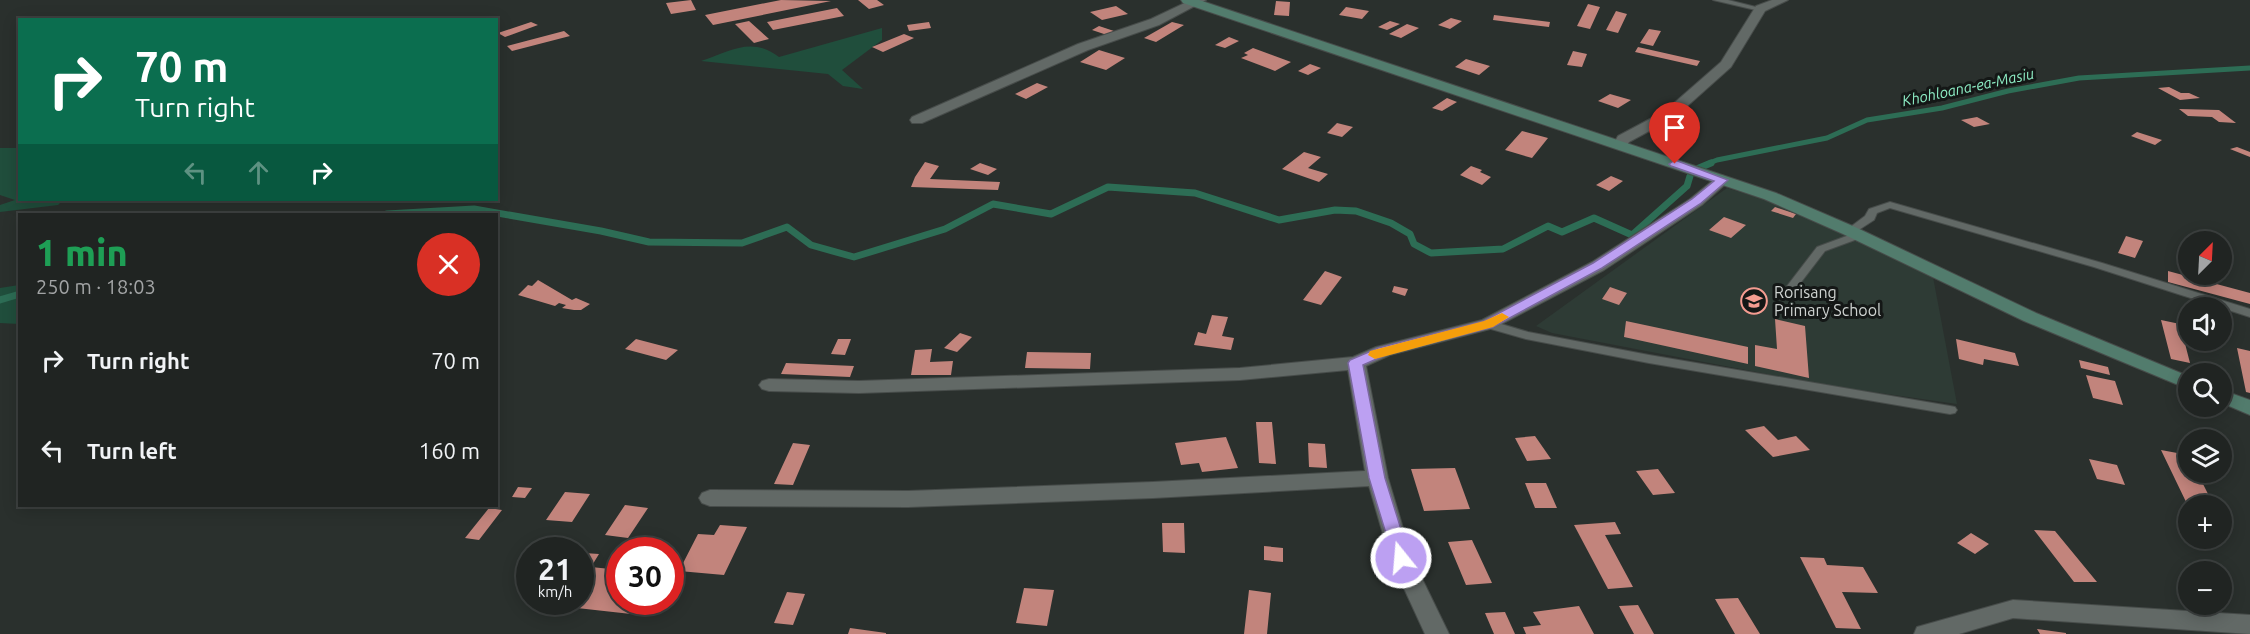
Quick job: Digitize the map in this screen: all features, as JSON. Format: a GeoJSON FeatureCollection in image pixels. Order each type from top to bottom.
{"type":"FeatureCollection","features":[{"type":"Feature","properties":{"kind":"street"},"geometry":{"type":"LineString","coordinates":[[1620,145],[1623,139],[1670,114],[1726,64],[1760,9],[1782,0]]}},
{"type":"Feature","properties":{"kind":"street"},"geometry":{"type":"LineString","coordinates":[[917,120],[1083,46],[1155,22],[1194,1],[1722,180],[1820,216],[1979,294],[2178,379]]}},
{"type":"Feature","properties":{"kind":"street"},"geometry":{"type":"LineString","coordinates":[[769,385],[859,387],[1240,374],[1356,363],[1383,351],[1488,324],[1598,266],[1696,202],[1722,180]]}},
{"type":"Feature","properties":{"kind":"street"},"geometry":{"type":"LineString","coordinates":[[1356,363],[1377,478],[1401,558],[1437,634]]}},
{"type":"Feature","properties":{"kind":"street"},"geometry":{"type":"LineString","coordinates":[[2232,400],[2250,408]]}},
{"type":"Feature","properties":{"kind":"street"},"geometry":{"type":"LineString","coordinates":[[710,498],[908,499],[1154,490],[1377,478]]}},
{"type":"Feature","properties":{"kind":"street"},"geometry":{"type":"LineString","coordinates":[[1926,634],[2013,609],[2250,625]]}},
{"type":"Feature","properties":{"kind":"lane"},"geometry":{"type":"LineString","coordinates":[[1717,0],[1760,9]]}},
{"type":"Feature","properties":{"kind":"lane"},"geometry":{"type":"LineString","coordinates":[[1788,292],[1821,249],[1855,233],[1870,218],[1873,211],[1890,205],[2086,261],[2250,313]]}},
{"type":"Feature","properties":{"kind":"lane"},"geometry":{"type":"LineString","coordinates":[[1488,324],[1526,335],[1649,359],[1950,411]]}},
{"type":"Feature","properties":{"kind":"shaded area","name":"Rorisang Primary School"},"geometry":{"type":"Polygon","coordinates":[[[1727,188],[1802,211],[1933,277],[1957,404],[1824,385],[1552,333],[1536,326],[1727,188]]]}},
{"type":"Feature","properties":{"kind":"green space"},"geometry":{"type":"Polygon","coordinates":[[[882,28],[882,40],[842,70],[863,89],[843,86],[828,74],[701,61],[750,46],[760,47],[779,57],[882,28]]]}},
{"type":"Feature","properties":{"kind":"green space"},"geometry":{"type":"Polygon","coordinates":[[[0,148],[18,148],[18,201],[62,201],[58,205],[0,212],[0,205],[15,200],[0,195],[0,148]]]}},
{"type":"Feature","properties":{"kind":"green space"},"geometry":{"type":"Polygon","coordinates":[[[18,285],[18,324],[0,323],[0,288],[18,285]]]}},
{"type":"Feature","properties":{"kind":"building"},"geometry":{"type":"Polygon","coordinates":[[[691,0],[696,10],[671,14],[666,3],[691,0]]]}},
{"type":"Feature","properties":{"kind":"building"},"geometry":{"type":"Polygon","coordinates":[[[781,0],[831,1],[713,25],[705,15],[781,0]]]}},
{"type":"Feature","properties":{"kind":"building"},"geometry":{"type":"Polygon","coordinates":[[[858,0],[877,0],[884,5],[869,9],[858,0]]]}},
{"type":"Feature","properties":{"kind":"building"},"geometry":{"type":"Polygon","coordinates":[[[1276,1],[1290,2],[1289,16],[1274,15],[1276,1]]]}},
{"type":"Feature","properties":{"kind":"building"},"geometry":{"type":"Polygon","coordinates":[[[1588,4],[1600,7],[1590,29],[1577,26],[1588,4]]]}},
{"type":"Feature","properties":{"kind":"building"},"geometry":{"type":"Polygon","coordinates":[[[1116,6],[1128,14],[1102,20],[1090,12],[1116,6]]]}},
{"type":"Feature","properties":{"kind":"building"},"geometry":{"type":"Polygon","coordinates":[[[1346,7],[1369,11],[1362,19],[1339,15],[1346,7]]]}},
{"type":"Feature","properties":{"kind":"building"},"geometry":{"type":"Polygon","coordinates":[[[837,8],[844,16],[773,30],[767,22],[837,8]]]}},
{"type":"Feature","properties":{"kind":"building"},"geometry":{"type":"Polygon","coordinates":[[[1616,11],[1627,14],[1618,33],[1606,30],[1616,11]]]}},
{"type":"Feature","properties":{"kind":"building"},"geometry":{"type":"Polygon","coordinates":[[[1494,15],[1550,22],[1549,27],[1493,20],[1494,15]]]}},
{"type":"Feature","properties":{"kind":"building"},"geometry":{"type":"Polygon","coordinates":[[[1451,18],[1462,21],[1450,29],[1438,25],[1451,18]]]}},
{"type":"Feature","properties":{"kind":"building"},"geometry":{"type":"Polygon","coordinates":[[[749,21],[769,39],[754,43],[735,24],[749,21]]]}},
{"type":"Feature","properties":{"kind":"building"},"geometry":{"type":"Polygon","coordinates":[[[1390,21],[1400,24],[1387,30],[1378,27],[1390,21]]]}},
{"type":"Feature","properties":{"kind":"building"},"geometry":{"type":"Polygon","coordinates":[[[531,22],[538,25],[505,37],[498,33],[531,22]]]}},
{"type":"Feature","properties":{"kind":"building"},"geometry":{"type":"Polygon","coordinates":[[[929,22],[931,28],[909,31],[907,25],[929,22]]]}},
{"type":"Feature","properties":{"kind":"building"},"geometry":{"type":"Polygon","coordinates":[[[1172,22],[1184,25],[1156,42],[1144,38],[1172,22]]]}},
{"type":"Feature","properties":{"kind":"building"},"geometry":{"type":"Polygon","coordinates":[[[1407,24],[1419,28],[1401,38],[1389,34],[1407,24]]]}},
{"type":"Feature","properties":{"kind":"building"},"geometry":{"type":"Polygon","coordinates":[[[1099,26],[1114,31],[1107,35],[1092,30],[1099,26]]]}},
{"type":"Feature","properties":{"kind":"building"},"geometry":{"type":"Polygon","coordinates":[[[1649,29],[1661,31],[1653,46],[1640,43],[1649,29]]]}},
{"type":"Feature","properties":{"kind":"building"},"geometry":{"type":"Polygon","coordinates":[[[564,31],[570,36],[512,51],[507,46],[564,31]]]}},
{"type":"Feature","properties":{"kind":"building"},"geometry":{"type":"Polygon","coordinates":[[[904,34],[914,38],[883,52],[872,47],[904,34]]]}},
{"type":"Feature","properties":{"kind":"building"},"geometry":{"type":"Polygon","coordinates":[[[1229,37],[1239,41],[1225,48],[1215,45],[1229,37]]]}},
{"type":"Feature","properties":{"kind":"building"},"geometry":{"type":"Polygon","coordinates":[[[1638,47],[1700,61],[1697,66],[1635,52],[1638,47]]]}},
{"type":"Feature","properties":{"kind":"building"},"geometry":{"type":"Polygon","coordinates":[[[1253,48],[1291,62],[1275,71],[1241,58],[1248,55],[1244,53],[1253,48]]]}},
{"type":"Feature","properties":{"kind":"building"},"geometry":{"type":"Polygon","coordinates":[[[1099,50],[1125,58],[1106,70],[1080,62],[1099,50]]]}},
{"type":"Feature","properties":{"kind":"building"},"geometry":{"type":"Polygon","coordinates":[[[1573,51],[1587,54],[1582,67],[1567,65],[1573,51]]]}},
{"type":"Feature","properties":{"kind":"building"},"geometry":{"type":"Polygon","coordinates":[[[1466,59],[1490,66],[1479,75],[1455,67],[1466,59]]]}},
{"type":"Feature","properties":{"kind":"building"},"geometry":{"type":"Polygon","coordinates":[[[1310,64],[1321,68],[1308,75],[1298,71],[1310,64]]]}},
{"type":"Feature","properties":{"kind":"building"},"geometry":{"type":"Polygon","coordinates":[[[1037,83],[1048,87],[1026,99],[1015,94],[1037,83]]]}},
{"type":"Feature","properties":{"kind":"building"},"geometry":{"type":"Polygon","coordinates":[[[2169,87],[2200,98],[2180,100],[2158,88],[2169,87]]]}},
{"type":"Feature","properties":{"kind":"building"},"geometry":{"type":"Polygon","coordinates":[[[1610,94],[1631,100],[1618,108],[1598,101],[1610,94]]]}},
{"type":"Feature","properties":{"kind":"building"},"geometry":{"type":"Polygon","coordinates":[[[1447,98],[1457,102],[1442,111],[1432,108],[1447,98]]]}},
{"type":"Feature","properties":{"kind":"building"},"geometry":{"type":"Polygon","coordinates":[[[2179,109],[2219,110],[2236,123],[2219,122],[2212,117],[2188,116],[2179,109]]]}},
{"type":"Feature","properties":{"kind":"building"},"geometry":{"type":"Polygon","coordinates":[[[1977,117],[1990,124],[1974,127],[1961,120],[1977,117]]]}},
{"type":"Feature","properties":{"kind":"building"},"geometry":{"type":"Polygon","coordinates":[[[1337,123],[1353,127],[1342,137],[1327,133],[1337,123]]]}},
{"type":"Feature","properties":{"kind":"building"},"geometry":{"type":"Polygon","coordinates":[[[1522,131],[1548,138],[1532,158],[1505,150],[1522,131]]]}},
{"type":"Feature","properties":{"kind":"building"},"geometry":{"type":"Polygon","coordinates":[[[2137,132],[2162,140],[2155,145],[2131,136],[2137,132]]]}},
{"type":"Feature","properties":{"kind":"building"},"geometry":{"type":"Polygon","coordinates":[[[2237,147],[2250,152],[2250,157],[2230,149],[2237,147]]]}},
{"type":"Feature","properties":{"kind":"building"},"geometry":{"type":"Polygon","coordinates":[[[1304,152],[1321,157],[1308,168],[1328,174],[1319,182],[1282,169],[1304,152]]]}},
{"type":"Feature","properties":{"kind":"building"},"geometry":{"type":"Polygon","coordinates":[[[925,162],[939,166],[930,179],[1000,182],[998,190],[911,187],[925,162]]]}},
{"type":"Feature","properties":{"kind":"building"},"geometry":{"type":"Polygon","coordinates":[[[980,163],[997,169],[988,175],[970,169],[980,163]]]}},
{"type":"Feature","properties":{"kind":"building"},"geometry":{"type":"Polygon","coordinates":[[[1471,166],[1491,177],[1482,185],[1460,175],[1471,166]]]}},
{"type":"Feature","properties":{"kind":"building"},"geometry":{"type":"Polygon","coordinates":[[[1611,176],[1623,181],[1609,191],[1596,185],[1611,176]]]}},
{"type":"Feature","properties":{"kind":"building"},"geometry":{"type":"Polygon","coordinates":[[[1775,207],[1796,214],[1793,218],[1771,211],[1775,207]]]}},
{"type":"Feature","properties":{"kind":"building"},"geometry":{"type":"Polygon","coordinates":[[[1724,217],[1746,225],[1731,238],[1709,230],[1724,217]]]}},
{"type":"Feature","properties":{"kind":"building"},"geometry":{"type":"Polygon","coordinates":[[[2126,236],[2143,241],[2135,258],[2118,253],[2126,236]]]}},
{"type":"Feature","properties":{"kind":"building"},"geometry":{"type":"Polygon","coordinates":[[[1325,271],[1342,277],[1321,305],[1303,300],[1325,271]]]}},
{"type":"Feature","properties":{"kind":"building"},"geometry":{"type":"Polygon","coordinates":[[[2168,271],[2178,274],[2178,285],[2168,282],[2168,271]]]}},
{"type":"Feature","properties":{"kind":"building"},"geometry":{"type":"Polygon","coordinates":[[[538,280],[572,300],[576,298],[590,304],[581,310],[574,310],[562,308],[566,305],[559,303],[555,306],[518,295],[528,285],[532,286],[538,280]]]}},
{"type":"Feature","properties":{"kind":"building"},"geometry":{"type":"Polygon","coordinates":[[[2179,285],[2220,285],[2250,293],[2250,304],[2232,299],[2232,297],[2179,285]]]}},
{"type":"Feature","properties":{"kind":"building"},"geometry":{"type":"Polygon","coordinates":[[[1394,286],[1408,289],[1405,296],[1392,292],[1394,286]]]}},
{"type":"Feature","properties":{"kind":"building"},"geometry":{"type":"Polygon","coordinates":[[[1610,287],[1627,293],[1619,305],[1602,299],[1610,287]]]}},
{"type":"Feature","properties":{"kind":"building"},"geometry":{"type":"Polygon","coordinates":[[[1212,315],[1228,317],[1222,336],[1234,338],[1231,350],[1194,345],[1198,332],[1206,334],[1212,315]]]}},
{"type":"Feature","properties":{"kind":"building"},"geometry":{"type":"Polygon","coordinates":[[[1775,319],[1805,326],[1809,378],[1755,366],[1755,345],[1777,349],[1775,319]]]}},
{"type":"Feature","properties":{"kind":"building"},"geometry":{"type":"Polygon","coordinates":[[[2161,320],[2178,324],[2178,351],[2187,351],[2190,363],[2171,359],[2161,320]]]}},
{"type":"Feature","properties":{"kind":"building"},"geometry":{"type":"Polygon","coordinates":[[[1626,321],[1748,347],[1748,364],[1624,337],[1626,321]]]}},
{"type":"Feature","properties":{"kind":"building"},"geometry":{"type":"Polygon","coordinates":[[[960,333],[972,337],[957,352],[944,348],[960,333]]]}},
{"type":"Feature","properties":{"kind":"building"},"geometry":{"type":"Polygon","coordinates":[[[636,339],[678,350],[666,360],[625,349],[636,339]]]}},
{"type":"Feature","properties":{"kind":"building"},"geometry":{"type":"Polygon","coordinates":[[[838,339],[851,339],[845,355],[831,354],[838,339]]]}},
{"type":"Feature","properties":{"kind":"building"},"geometry":{"type":"Polygon","coordinates":[[[1956,339],[2015,353],[2019,366],[1984,359],[1983,365],[1959,359],[1956,339]]]}},
{"type":"Feature","properties":{"kind":"building"},"geometry":{"type":"Polygon","coordinates":[[[2237,348],[2250,351],[2250,393],[2246,392],[2237,348]]]}},
{"type":"Feature","properties":{"kind":"building"},"geometry":{"type":"Polygon","coordinates":[[[932,349],[930,362],[953,361],[951,375],[911,375],[915,350],[932,349]]]}},
{"type":"Feature","properties":{"kind":"building"},"geometry":{"type":"Polygon","coordinates":[[[1027,352],[1091,353],[1090,369],[1025,368],[1027,352]]]}},
{"type":"Feature","properties":{"kind":"building"},"geometry":{"type":"Polygon","coordinates":[[[2079,360],[2108,367],[2110,375],[2081,368],[2079,360]]]}},
{"type":"Feature","properties":{"kind":"building"},"geometry":{"type":"Polygon","coordinates":[[[786,363],[854,366],[850,377],[781,374],[786,363]]]}},
{"type":"Feature","properties":{"kind":"building"},"geometry":{"type":"Polygon","coordinates":[[[2086,375],[2115,381],[2123,405],[2093,398],[2086,375]]]}},
{"type":"Feature","properties":{"kind":"building"},"geometry":{"type":"Polygon","coordinates":[[[1256,422],[1272,422],[1276,464],[1259,463],[1256,422]]]}},
{"type":"Feature","properties":{"kind":"building"},"geometry":{"type":"Polygon","coordinates":[[[1764,426],[1778,440],[1796,436],[1810,450],[1773,457],[1745,430],[1764,426]]]}},
{"type":"Feature","properties":{"kind":"building"},"geometry":{"type":"Polygon","coordinates":[[[1535,436],[1551,459],[1527,461],[1515,438],[1535,436]]]}},
{"type":"Feature","properties":{"kind":"building"},"geometry":{"type":"Polygon","coordinates":[[[1226,437],[1238,468],[1202,472],[1199,463],[1181,465],[1175,443],[1226,437]]]}},
{"type":"Feature","properties":{"kind":"building"},"geometry":{"type":"Polygon","coordinates":[[[793,443],[810,445],[793,485],[774,484],[793,443]]]}},
{"type":"Feature","properties":{"kind":"building"},"geometry":{"type":"Polygon","coordinates":[[[1308,443],[1325,444],[1327,468],[1309,467],[1308,443]]]}},
{"type":"Feature","properties":{"kind":"building"},"geometry":{"type":"Polygon","coordinates":[[[2161,450],[2178,453],[2178,483],[2202,483],[2208,495],[2183,495],[2161,450]]]}},
{"type":"Feature","properties":{"kind":"building"},"geometry":{"type":"Polygon","coordinates":[[[2089,459],[2117,465],[2125,485],[2097,479],[2089,459]]]}},
{"type":"Feature","properties":{"kind":"building"},"geometry":{"type":"Polygon","coordinates":[[[1455,468],[1470,509],[1424,511],[1411,469],[1455,468]]]}},
{"type":"Feature","properties":{"kind":"building"},"geometry":{"type":"Polygon","coordinates":[[[1658,469],[1675,493],[1653,495],[1636,471],[1658,469]]]}},
{"type":"Feature","properties":{"kind":"building"},"geometry":{"type":"Polygon","coordinates":[[[1525,483],[1546,483],[1557,508],[1535,508],[1525,483]]]}},
{"type":"Feature","properties":{"kind":"building"},"geometry":{"type":"Polygon","coordinates":[[[518,487],[532,488],[525,498],[512,497],[518,487]]]}},
{"type":"Feature","properties":{"kind":"building"},"geometry":{"type":"Polygon","coordinates":[[[565,492],[590,494],[572,522],[546,520],[565,492]]]}},
{"type":"Feature","properties":{"kind":"building"},"geometry":{"type":"Polygon","coordinates":[[[625,505],[648,508],[629,537],[605,535],[625,505]]]}},
{"type":"Feature","properties":{"kind":"building"},"geometry":{"type":"Polygon","coordinates":[[[489,508],[502,510],[479,540],[465,538],[489,508]]]}},
{"type":"Feature","properties":{"kind":"building"},"geometry":{"type":"Polygon","coordinates":[[[1615,522],[1621,534],[1605,535],[1633,587],[1608,589],[1574,525],[1615,522]]]}},
{"type":"Feature","properties":{"kind":"building"},"geometry":{"type":"Polygon","coordinates":[[[1162,523],[1184,523],[1185,553],[1163,552],[1162,523]]]}},
{"type":"Feature","properties":{"kind":"building"},"geometry":{"type":"Polygon","coordinates":[[[720,525],[747,527],[724,575],[684,571],[684,561],[698,534],[714,535],[720,525]]]}},
{"type":"Feature","properties":{"kind":"building"},"geometry":{"type":"Polygon","coordinates":[[[2034,530],[2055,531],[2097,582],[2074,582],[2034,530]]]}},
{"type":"Feature","properties":{"kind":"building"},"geometry":{"type":"Polygon","coordinates":[[[1971,533],[1989,544],[1975,554],[1957,543],[1971,533]]]}},
{"type":"Feature","properties":{"kind":"building"},"geometry":{"type":"Polygon","coordinates":[[[1472,540],[1492,583],[1466,585],[1448,542],[1472,540]]]}},
{"type":"Feature","properties":{"kind":"building"},"geometry":{"type":"Polygon","coordinates":[[[1264,546],[1283,548],[1283,562],[1264,560],[1264,546]]]}},
{"type":"Feature","properties":{"kind":"building"},"geometry":{"type":"Polygon","coordinates":[[[1800,557],[1824,558],[1827,565],[1863,567],[1878,593],[1842,592],[1861,629],[1836,628],[1800,557]]]}},
{"type":"Feature","properties":{"kind":"building"},"geometry":{"type":"Polygon","coordinates":[[[594,567],[606,569],[606,611],[594,610],[594,567]]]}},
{"type":"Feature","properties":{"kind":"building"},"geometry":{"type":"Polygon","coordinates":[[[1024,588],[1054,590],[1047,626],[1016,623],[1024,588]]]}},
{"type":"Feature","properties":{"kind":"building"},"geometry":{"type":"Polygon","coordinates":[[[1249,590],[1271,593],[1267,634],[1244,634],[1249,590]]]}},
{"type":"Feature","properties":{"kind":"building"},"geometry":{"type":"Polygon","coordinates":[[[787,592],[805,594],[793,625],[774,623],[787,592]]]}},
{"type":"Feature","properties":{"kind":"building"},"geometry":{"type":"Polygon","coordinates":[[[1738,598],[1760,634],[1735,634],[1715,599],[1738,598]]]}},
{"type":"Feature","properties":{"kind":"building"},"geometry":{"type":"Polygon","coordinates":[[[1638,605],[1654,634],[1634,634],[1619,606],[1638,605]]]}},
{"type":"Feature","properties":{"kind":"building"},"geometry":{"type":"Polygon","coordinates":[[[1579,606],[1594,634],[1526,634],[1523,627],[1541,625],[1533,612],[1579,606]]]}},
{"type":"Feature","properties":{"kind":"building"},"geometry":{"type":"Polygon","coordinates":[[[1505,612],[1515,634],[1494,634],[1485,613],[1505,612]]]}},
{"type":"Feature","properties":{"kind":"building"},"geometry":{"type":"Polygon","coordinates":[[[850,628],[886,633],[886,634],[848,634],[850,628]]]}},
{"type":"Feature","properties":{"kind":"building"},"geometry":{"type":"Polygon","coordinates":[[[2037,629],[2066,633],[2066,634],[2040,634],[2037,629]]]}},
{"type":"Feature","properties":{"kind":"waterway","name":"Khohloana-ea-Masiu"},"geometry":{"type":"LineString","coordinates":[[1707,164],[1827,138],[1867,120],[1942,108],[2008,91],[2079,78],[2250,68]]}},
{"type":"Feature","properties":{"kind":"waterway","name":"Khohloana-ea-Masiu"},"geometry":{"type":"LineString","coordinates":[[1699,168],[1711,163]]}},
{"type":"Feature","properties":{"kind":"waterway","name":"Khohloana-ea-Masiu"},"geometry":{"type":"LineString","coordinates":[[498,213],[649,242],[742,243],[787,227],[811,245],[854,257],[945,229],[993,204],[1051,214],[1108,187],[1195,193],[1279,220],[1335,210],[1356,211],[1391,223],[1410,234],[1414,244],[1431,253],[1503,249],[1548,226],[1562,232],[1594,218],[1632,235],[1687,186],[1690,176]]}},
{"type":"Feature","properties":{"kind":"waterway","name":"Khohloana-ea-Masiu"},"geometry":{"type":"LineString","coordinates":[[404,213],[474,209],[497,213]]}},
{"type":"Feature","properties":{"kind":"waterway","name":"Khohloana-ea-Masiu"},"geometry":{"type":"LineString","coordinates":[[0,300],[18,295]]}},
{"type":"Feature","properties":{"kind":"slow traffic"},"geometry":{"type":"LineString","coordinates":[[1375,355],[1488,324],[1502,317]]}},
{"type":"Feature","properties":{"kind":"place","name":"Rorisang Primary School"},"geometry":{"type":"Point","coordinates":[1754,301]}},
{"type":"Feature","properties":{"kind":"route"},"geometry":{"type":"LineString","coordinates":[[1401,558],[1377,478],[1356,363],[1383,351],[1488,324],[1598,266],[1696,202],[1722,180],[1675,164]]}}]}
